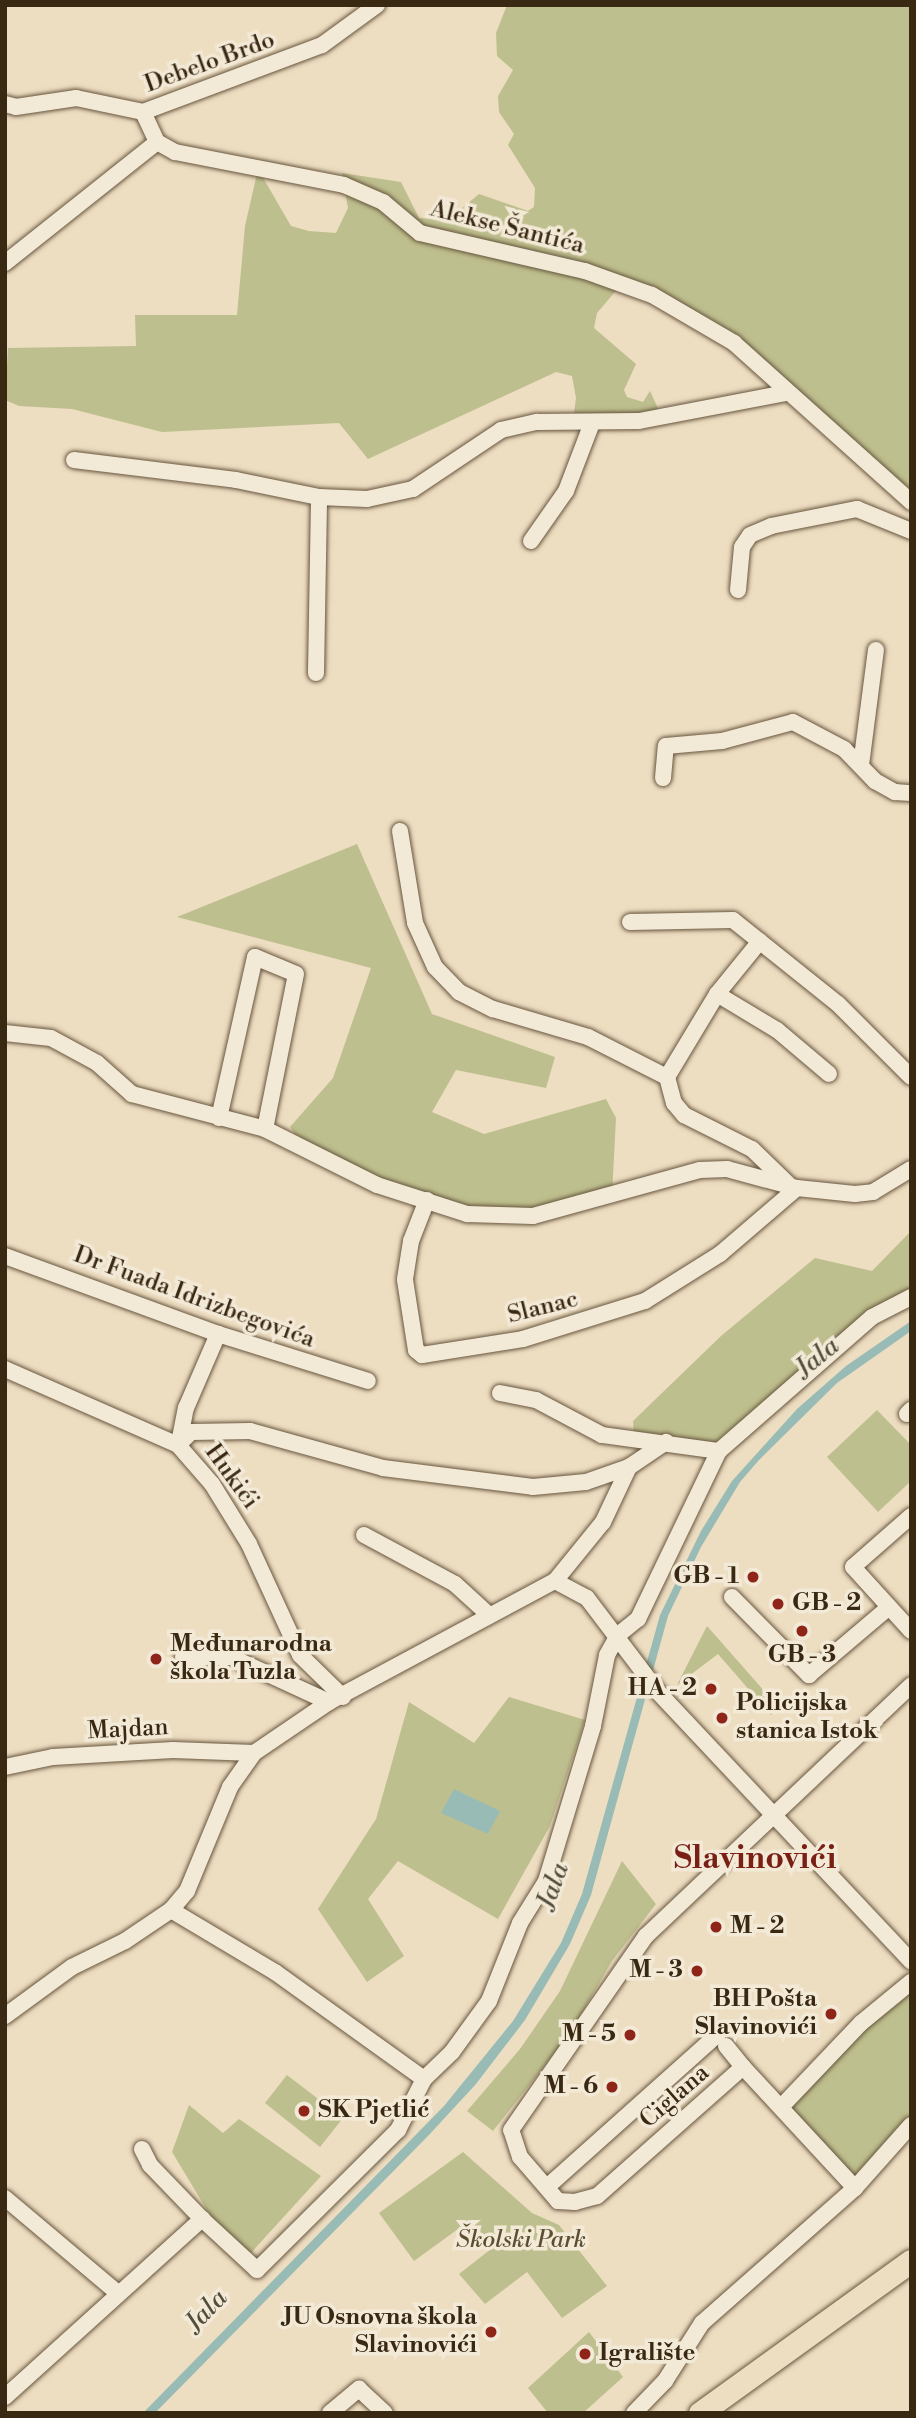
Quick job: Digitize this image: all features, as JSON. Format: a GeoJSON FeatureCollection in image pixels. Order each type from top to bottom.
{"type":"FeatureCollection","features":[{"type":"Feature","properties":{"kind":"main road"},"geometry":{"type":"LineString","coordinates":[[700,2413],[911,2260]]}},
{"type":"Feature","properties":{"kind":"street","name":"Debelo Brdo"},"geometry":{"type":"LineString","coordinates":[[5,104],[16,107],[76,98],[143,112],[321,45],[377,5]]}},
{"type":"Feature","properties":{"kind":"street"},"geometry":{"type":"LineString","coordinates":[[5,263],[157,142],[143,112]]}},
{"type":"Feature","properties":{"kind":"street","name":"Alekse Šantića"},"geometry":{"type":"LineString","coordinates":[[157,142],[175,152],[212,161],[344,185],[383,202],[420,233],[585,271],[652,295],[734,343],[786,393],[911,502]]}},
{"type":"Feature","properties":{"kind":"street"},"geometry":{"type":"LineString","coordinates":[[74,460],[236,480],[319,497],[389,497],[440,474],[500,430],[537,422],[639,421],[786,393]]}},
{"type":"Feature","properties":{"kind":"street"},"geometry":{"type":"LineString","coordinates":[[531,541],[566,491],[592,423]]}},
{"type":"Feature","properties":{"kind":"street"},"geometry":{"type":"LineString","coordinates":[[316,673],[319,497]]}},
{"type":"Feature","properties":{"kind":"street"},"geometry":{"type":"LineString","coordinates":[[738,590],[742,547],[750,535],[771,526],[857,509],[911,531]]}},
{"type":"Feature","properties":{"kind":"street"},"geometry":{"type":"LineString","coordinates":[[862,765],[876,650]]}},
{"type":"Feature","properties":{"kind":"street"},"geometry":{"type":"LineString","coordinates":[[663,778],[666,746],[722,741],[793,722],[844,749],[895,792],[911,793]]}},
{"type":"Feature","properties":{"kind":"street"},"geometry":{"type":"LineString","coordinates":[[400,831],[415,923],[435,967],[458,992],[493,1009],[589,1037],[667,1077]]}},
{"type":"Feature","properties":{"kind":"street"},"geometry":{"type":"LineString","coordinates":[[630,922],[724,918],[760,941],[838,1004],[911,1077]]}},
{"type":"Feature","properties":{"kind":"street"},"geometry":{"type":"LineString","coordinates":[[760,941],[717,994],[667,1077],[674,1104],[684,1115],[752,1149],[792,1186]]}},
{"type":"Feature","properties":{"kind":"street"},"geometry":{"type":"LineString","coordinates":[[219,1118],[255,957],[296,974],[265,1129]]}},
{"type":"Feature","properties":{"kind":"street"},"geometry":{"type":"LineString","coordinates":[[717,994],[777,1030],[829,1074]]}},
{"type":"Feature","properties":{"kind":"street"},"geometry":{"type":"LineString","coordinates":[[5,1033],[51,1038],[97,1063],[132,1094],[265,1129],[340,1169],[467,1214],[512,1218],[700,1170],[727,1169],[792,1186],[855,1194],[873,1192],[908,1176]]}},
{"type":"Feature","properties":{"kind":"street","name":"Slanac"},"geometry":{"type":"LineString","coordinates":[[427,1200],[411,1241],[405,1280],[416,1350],[422,1355],[523,1339],[645,1301],[720,1254],[792,1186]]}},
{"type":"Feature","properties":{"kind":"street","name":"Dr Fuada Idrizbegovića"},"geometry":{"type":"LineString","coordinates":[[5,1256],[218,1334],[369,1381]]}},
{"type":"Feature","properties":{"kind":"street"},"geometry":{"type":"LineString","coordinates":[[142,2149],[150,2165],[202,2219],[257,2270],[398,2130],[424,2078],[452,2052],[489,2001],[520,1923],[546,1881],[593,1726],[607,1655],[618,1634],[638,1619],[719,1451],[872,1317],[911,1297]]}},
{"type":"Feature","properties":{"kind":"street"},"geometry":{"type":"LineString","coordinates":[[178,1445],[186,1408],[218,1334]]}},
{"type":"Feature","properties":{"kind":"street","name":"Hukići"},"geometry":{"type":"LineString","coordinates":[[9,1376],[178,1445],[212,1484],[249,1544],[299,1655],[336,1699]]}},
{"type":"Feature","properties":{"kind":"street"},"geometry":{"type":"LineString","coordinates":[[500,1394],[536,1400],[602,1434],[719,1451]]}},
{"type":"Feature","properties":{"kind":"street"},"geometry":{"type":"LineString","coordinates":[[178,1445],[191,1432],[214,1428],[250,1431],[383,1468],[533,1487],[586,1482],[629,1467],[666,1442]]}},
{"type":"Feature","properties":{"kind":"street"},"geometry":{"type":"LineString","coordinates":[[5,2016],[72,1967],[125,1941],[171,1910],[187,1891],[230,1787],[254,1753],[336,1699],[555,1581],[603,1521],[629,1467]]}},
{"type":"Feature","properties":{"kind":"street"},"geometry":{"type":"LineString","coordinates":[[911,1516],[853,1567],[911,1631]]}},
{"type":"Feature","properties":{"kind":"street"},"geometry":{"type":"LineString","coordinates":[[364,1535],[455,1584],[489,1616]]}},
{"type":"Feature","properties":{"kind":"street"},"geometry":{"type":"LineString","coordinates":[[555,1581],[587,1598],[618,1634],[629,1658],[659,1693],[911,1961]]}},
{"type":"Feature","properties":{"kind":"street"},"geometry":{"type":"LineString","coordinates":[[732,1597],[808,1675],[888,1608]]}},
{"type":"Feature","properties":{"kind":"street"},"geometry":{"type":"LineString","coordinates":[[183,1657],[231,1657],[336,1699]]}},
{"type":"Feature","properties":{"kind":"street"},"geometry":{"type":"LineString","coordinates":[[773,1816],[911,1685]]}},
{"type":"Feature","properties":{"kind":"street","name":"Majdan"},"geometry":{"type":"LineString","coordinates":[[5,1767],[53,1757],[173,1750],[254,1753]]}},
{"type":"Feature","properties":{"kind":"street","name":"Ciglana"},"geometry":{"type":"LineString","coordinates":[[743,2067],[597,2196],[558,2201],[512,2141],[516,2118],[576,2040],[627,1957],[773,1816]]}},
{"type":"Feature","properties":{"kind":"street"},"geometry":{"type":"LineString","coordinates":[[171,1910],[275,1972],[424,2078]]}},
{"type":"Feature","properties":{"kind":"street"},"geometry":{"type":"LineString","coordinates":[[781,2108],[861,2023],[911,1982]]}},
{"type":"Feature","properties":{"kind":"street","name":"Ciglana"},"geometry":{"type":"LineString","coordinates":[[547,2187],[722,2040],[743,2067],[855,2188]]}},
{"type":"Feature","properties":{"kind":"street"},"geometry":{"type":"LineString","coordinates":[[634,2413],[665,2381],[687,2342],[702,2323],[855,2188],[911,2125]]}},
{"type":"Feature","properties":{"kind":"street"},"geometry":{"type":"LineString","coordinates":[[5,2198],[118,2293]]}},
{"type":"Feature","properties":{"kind":"street"},"geometry":{"type":"LineString","coordinates":[[5,2397],[18,2382],[202,2219]]}},
{"type":"Feature","properties":{"kind":"street"},"geometry":{"type":"LineString","coordinates":[[5,2370],[18,2382]]}},
{"type":"Feature","properties":{"kind":"street"},"geometry":{"type":"LineString","coordinates":[[330,2413],[359,2389],[385,2413]]}},
{"type":"Feature","properties":{"kind":"green space"},"geometry":{"type":"Polygon","coordinates":[[[507,5],[911,5],[911,502],[752,358],[620,286],[597,313],[594,328],[636,364],[624,390],[627,397],[643,402],[650,391],[662,417],[563,422],[574,413],[576,398],[572,376],[556,372],[368,459],[339,423],[162,432],[72,409],[19,406],[5,400],[8,348],[136,346],[135,315],[237,315],[245,226],[258,169],[291,226],[309,231],[336,233],[348,208],[342,173],[401,182],[419,218],[448,220],[479,194],[528,211],[534,207],[535,188],[508,145],[514,134],[499,112],[498,96],[513,70],[497,56],[496,33],[507,5]]]}},
{"type":"Feature","properties":{"kind":"green space"},"geometry":{"type":"Polygon","coordinates":[[[357,844],[432,1014],[555,1057],[546,1088],[456,1070],[432,1112],[484,1134],[606,1099],[616,1118],[612,1195],[512,1218],[377,1185],[298,1138],[290,1127],[333,1078],[371,968],[177,917],[357,844]]]}},
{"type":"Feature","properties":{"kind":"green space"},"geometry":{"type":"Polygon","coordinates":[[[911,1231],[911,1300],[862,1321],[707,1449],[634,1437],[633,1421],[721,1336],[815,1258],[872,1271],[911,1231]]]}},
{"type":"Feature","properties":{"kind":"green space"},"geometry":{"type":"Polygon","coordinates":[[[877,1410],[911,1445],[911,1481],[878,1512],[827,1457],[877,1410]]]}},
{"type":"Feature","properties":{"kind":"green space"},"geometry":{"type":"Polygon","coordinates":[[[707,1626],[780,1709],[771,1715],[718,1654],[677,1685],[707,1626]]]}},
{"type":"Feature","properties":{"kind":"green space"},"geometry":{"type":"Polygon","coordinates":[[[509,1697],[585,1720],[550,1826],[498,1919],[398,1861],[368,1899],[404,1956],[367,1982],[318,1909],[376,1819],[409,1702],[474,1743],[509,1697]]]}},
{"type":"Feature","properties":{"kind":"green space"},"geometry":{"type":"Polygon","coordinates":[[[622,1861],[656,1904],[612,1961],[569,2035],[493,2131],[467,2111],[520,2049],[560,1991],[622,1861]]]}},
{"type":"Feature","properties":{"kind":"green space"},"geometry":{"type":"Polygon","coordinates":[[[911,1982],[911,2125],[855,2188],[781,2107],[911,1982]]]}},
{"type":"Feature","properties":{"kind":"green space","name":"SK Pjetlić"},"geometry":{"type":"Polygon","coordinates":[[[287,2075],[343,2118],[320,2147],[265,2103],[287,2075]]]}},
{"type":"Feature","properties":{"kind":"green space"},"geometry":{"type":"Polygon","coordinates":[[[189,2105],[223,2133],[239,2119],[321,2176],[240,2265],[172,2152],[189,2105]]]}},
{"type":"Feature","properties":{"kind":"green space","name":"Školski Park"},"geometry":{"type":"Polygon","coordinates":[[[463,2152],[532,2213],[559,2225],[607,2286],[562,2318],[527,2272],[485,2304],[459,2274],[491,2249],[469,2221],[414,2261],[379,2213],[463,2152]]]}},
{"type":"Feature","properties":{"kind":"green space","name":"Igralište"},"geometry":{"type":"Polygon","coordinates":[[[589,2332],[623,2377],[583,2413],[548,2413],[528,2388],[589,2332]]]}},
{"type":"Feature","properties":{"kind":"water"},"geometry":{"type":"Polygon","coordinates":[[[911,1321],[911,1331],[837,1383],[759,1460],[740,1482],[701,1547],[668,1616],[591,1895],[570,1944],[525,2020],[476,2084],[428,2136],[155,2413],[143,2413],[444,2106],[513,2021],[561,1943],[582,1894],[660,1615],[701,1531],[732,1481],[797,1409],[846,1366],[911,1321]]]}},
{"type":"Feature","properties":{"kind":"water"},"geometry":{"type":"Polygon","coordinates":[[[454,1789],[500,1811],[488,1834],[441,1813],[454,1789]]]}},
{"type":"Feature","properties":{"kind":"place","name":"GB - 1"},"geometry":{"type":"Point","coordinates":[753,1577]}},
{"type":"Feature","properties":{"kind":"place","name":"GB - 2"},"geometry":{"type":"Point","coordinates":[778,1604]}},
{"type":"Feature","properties":{"kind":"place","name":"GB - 3"},"geometry":{"type":"Point","coordinates":[802,1631]}},
{"type":"Feature","properties":{"kind":"place","name":"Međunarodna škola Tuzla"},"geometry":{"type":"Point","coordinates":[156,1659]}},
{"type":"Feature","properties":{"kind":"place","name":"HA - 2"},"geometry":{"type":"Point","coordinates":[711,1689]}},
{"type":"Feature","properties":{"kind":"place","name":"Policijska stanica Istok"},"geometry":{"type":"Point","coordinates":[722,1718]}},
{"type":"Feature","properties":{"kind":"place","name":"M - 2"},"geometry":{"type":"Point","coordinates":[716,1927]}},
{"type":"Feature","properties":{"kind":"place","name":"M - 3"},"geometry":{"type":"Point","coordinates":[697,1971]}},
{"type":"Feature","properties":{"kind":"place","name":"BH Pošta Slavinovići"},"geometry":{"type":"Point","coordinates":[831,2014]}},
{"type":"Feature","properties":{"kind":"place","name":"M - 5"},"geometry":{"type":"Point","coordinates":[630,2035]}},
{"type":"Feature","properties":{"kind":"place","name":"M - 6"},"geometry":{"type":"Point","coordinates":[612,2087]}},
{"type":"Feature","properties":{"kind":"place","name":"SK Pjetlić"},"geometry":{"type":"Point","coordinates":[304,2111]}},
{"type":"Feature","properties":{"kind":"place","name":"JU Osnovna škola Slavinovići"},"geometry":{"type":"Point","coordinates":[491,2332]}},
{"type":"Feature","properties":{"kind":"place","name":"Igralište"},"geometry":{"type":"Point","coordinates":[585,2354]}},
{"type":"Feature","properties":{"kind":"district","name":"Slavinovići"},"geometry":{"type":"Point","coordinates":[755,1858]}},
{"type":"Feature","properties":{"kind":"water label","name":"Jala"},"geometry":{"type":"Point","coordinates":[818,1358]}},
{"type":"Feature","properties":{"kind":"water label","name":"Jala"},"geometry":{"type":"Point","coordinates":[554,1886]}},
{"type":"Feature","properties":{"kind":"water label","name":"Jala"},"geometry":{"type":"Point","coordinates":[207,2311]}}]}
